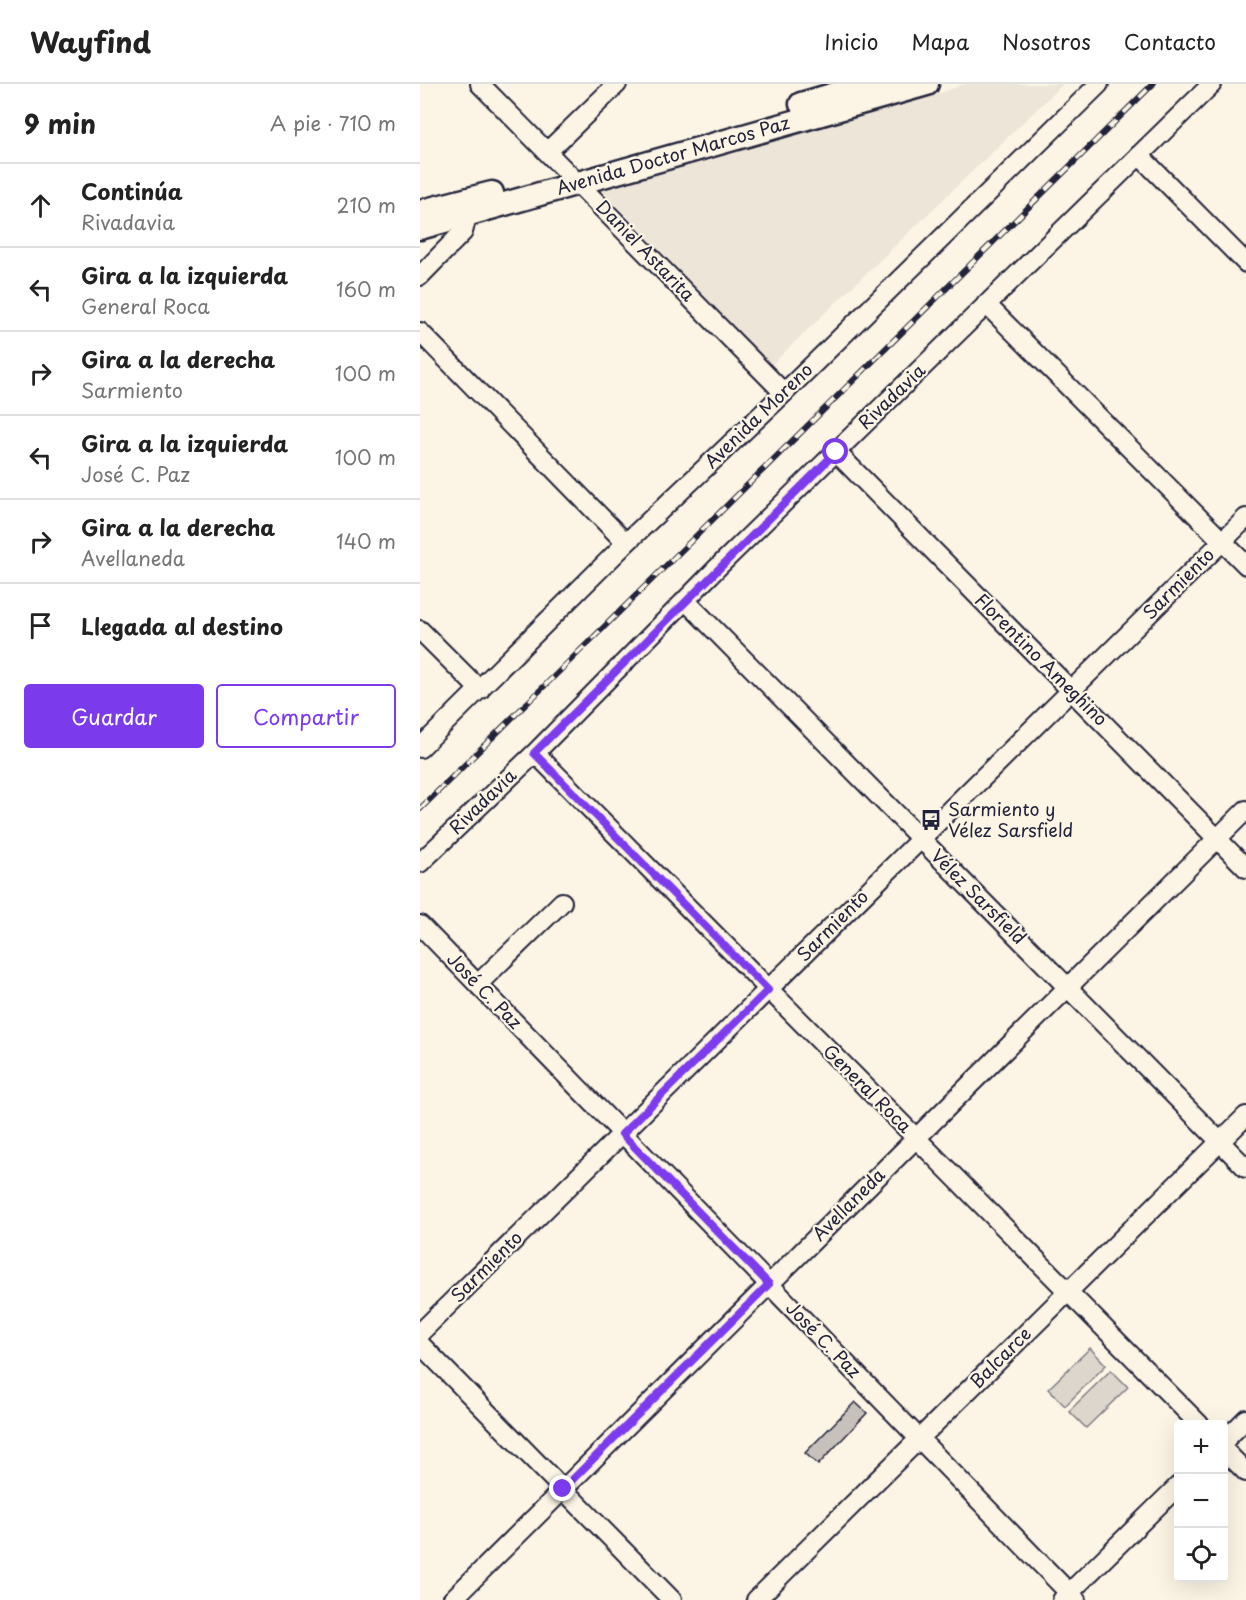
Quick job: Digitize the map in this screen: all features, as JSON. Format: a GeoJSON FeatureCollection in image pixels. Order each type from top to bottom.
{"type":"FeatureCollection","features":[{"type":"Feature","properties":{"kind":"main road","name":"Avenida Doctor Marcos Paz"},"geometry":{"type":"LineString","coordinates":[[420,228],[467,216],[573,177],[865,84]]}},
{"type":"Feature","properties":{"kind":"main road","name":"Avenida Doctor Marcos Paz"},"geometry":{"type":"LineString","coordinates":[[420,212],[573,177],[927,84]]}},
{"type":"Feature","properties":{"kind":"street","name":"Daniel Astarita"},"geometry":{"type":"LineString","coordinates":[[480,84],[784,393]]}},
{"type":"Feature","properties":{"kind":"street"},"geometry":{"type":"LineString","coordinates":[[547,152],[617,84]]}},
{"type":"Feature","properties":{"kind":"street","name":"Avenida Moreno"},"geometry":{"type":"LineString","coordinates":[[420,748],[626,543],[784,393],[1099,84]]}},
{"type":"Feature","properties":{"kind":"street","name":"Rivadavia"},"geometry":{"type":"LineString","coordinates":[[420,863],[1212,84]]}},
{"type":"Feature","properties":{"kind":"street"},"geometry":{"type":"LineString","coordinates":[[1139,155],[1246,263]]}},
{"type":"Feature","properties":{"kind":"street"},"geometry":{"type":"LineString","coordinates":[[420,276],[463,232],[467,216]]}},
{"type":"Feature","properties":{"kind":"street"},"geometry":{"type":"LineString","coordinates":[[986,304],[1246,565]]}},
{"type":"Feature","properties":{"kind":"street"},"geometry":{"type":"LineString","coordinates":[[420,332],[626,543]]}},
{"type":"Feature","properties":{"kind":"street","name":"Florentino Ameghino"},"geometry":{"type":"LineString","coordinates":[[836,452],[1246,868]]}},
{"type":"Feature","properties":{"kind":"street","name":"Sarmiento"},"geometry":{"type":"LineString","coordinates":[[420,1333],[1246,518]]}},
{"type":"Feature","properties":{"kind":"street","name":"Vélez Sarsfield"},"geometry":{"type":"LineString","coordinates":[[685,600],[1246,1168]]}},
{"type":"Feature","properties":{"kind":"street"},"geometry":{"type":"LineString","coordinates":[[420,630],[480,690]]}},
{"type":"Feature","properties":{"kind":"street","name":"General Roca"},"geometry":{"type":"LineString","coordinates":[[534,753],[1193,1420]]}},
{"type":"Feature","properties":{"kind":"street","name":"Avellaneda"},"geometry":{"type":"LineString","coordinates":[[452,1600],[1246,810]]}},
{"type":"Feature","properties":{"kind":"street"},"geometry":{"type":"LineString","coordinates":[[478,984],[562,902]]}},
{"type":"Feature","properties":{"kind":"street","name":"José C. Paz"},"geometry":{"type":"LineString","coordinates":[[420,925],[919,1439],[1069,1598]]}},
{"type":"Feature","properties":{"kind":"street","name":"Balcarce"},"geometry":{"type":"LineString","coordinates":[[756,1600],[1246,1116]]}},
{"type":"Feature","properties":{"kind":"street"},"geometry":{"type":"LineString","coordinates":[[420,1344],[672,1600]]}},
{"type":"Feature","properties":{"kind":"street"},"geometry":{"type":"LineString","coordinates":[[1228,1437],[1246,1419]]}},
{"type":"Feature","properties":{"kind":"street"},"geometry":{"type":"LineString","coordinates":[[1228,1454],[1246,1473]]}},
{"type":"Feature","properties":{"kind":"street"},"geometry":{"type":"LineString","coordinates":[[1069,1598],[1174,1491]]}},
{"type":"Feature","properties":{"kind":"shaded area"},"geometry":{"type":"Polygon","coordinates":[[[964,84],[1063,84],[771,365],[600,188],[941,93],[964,84]]]}},
{"type":"Feature","properties":{"kind":"shaded area"},"geometry":{"type":"Polygon","coordinates":[[[1090,1348],[1106,1365],[1065,1406],[1048,1389],[1090,1348]]]}},
{"type":"Feature","properties":{"kind":"shaded area"},"geometry":{"type":"Polygon","coordinates":[[[1111,1370],[1128,1387],[1086,1428],[1069,1411],[1111,1370]]]}},
{"type":"Feature","properties":{"kind":"building"},"geometry":{"type":"Polygon","coordinates":[[[855,1402],[867,1413],[818,1465],[805,1453],[855,1402]]]}},
{"type":"Feature","properties":{"kind":"railway"},"geometry":{"type":"LineString","coordinates":[[420,809],[1153,84]]}},
{"type":"Feature","properties":{"kind":"place","name":"Sarmiento y Vélez Sarsfield"},"geometry":{"type":"Point","coordinates":[931,820]}},
{"type":"Feature","properties":{"kind":"route"},"geometry":{"type":"LineString","coordinates":[[563,1489],[769,1284],[622,1134],[768,990],[534,753],[719,566],[836,452]]}}]}
